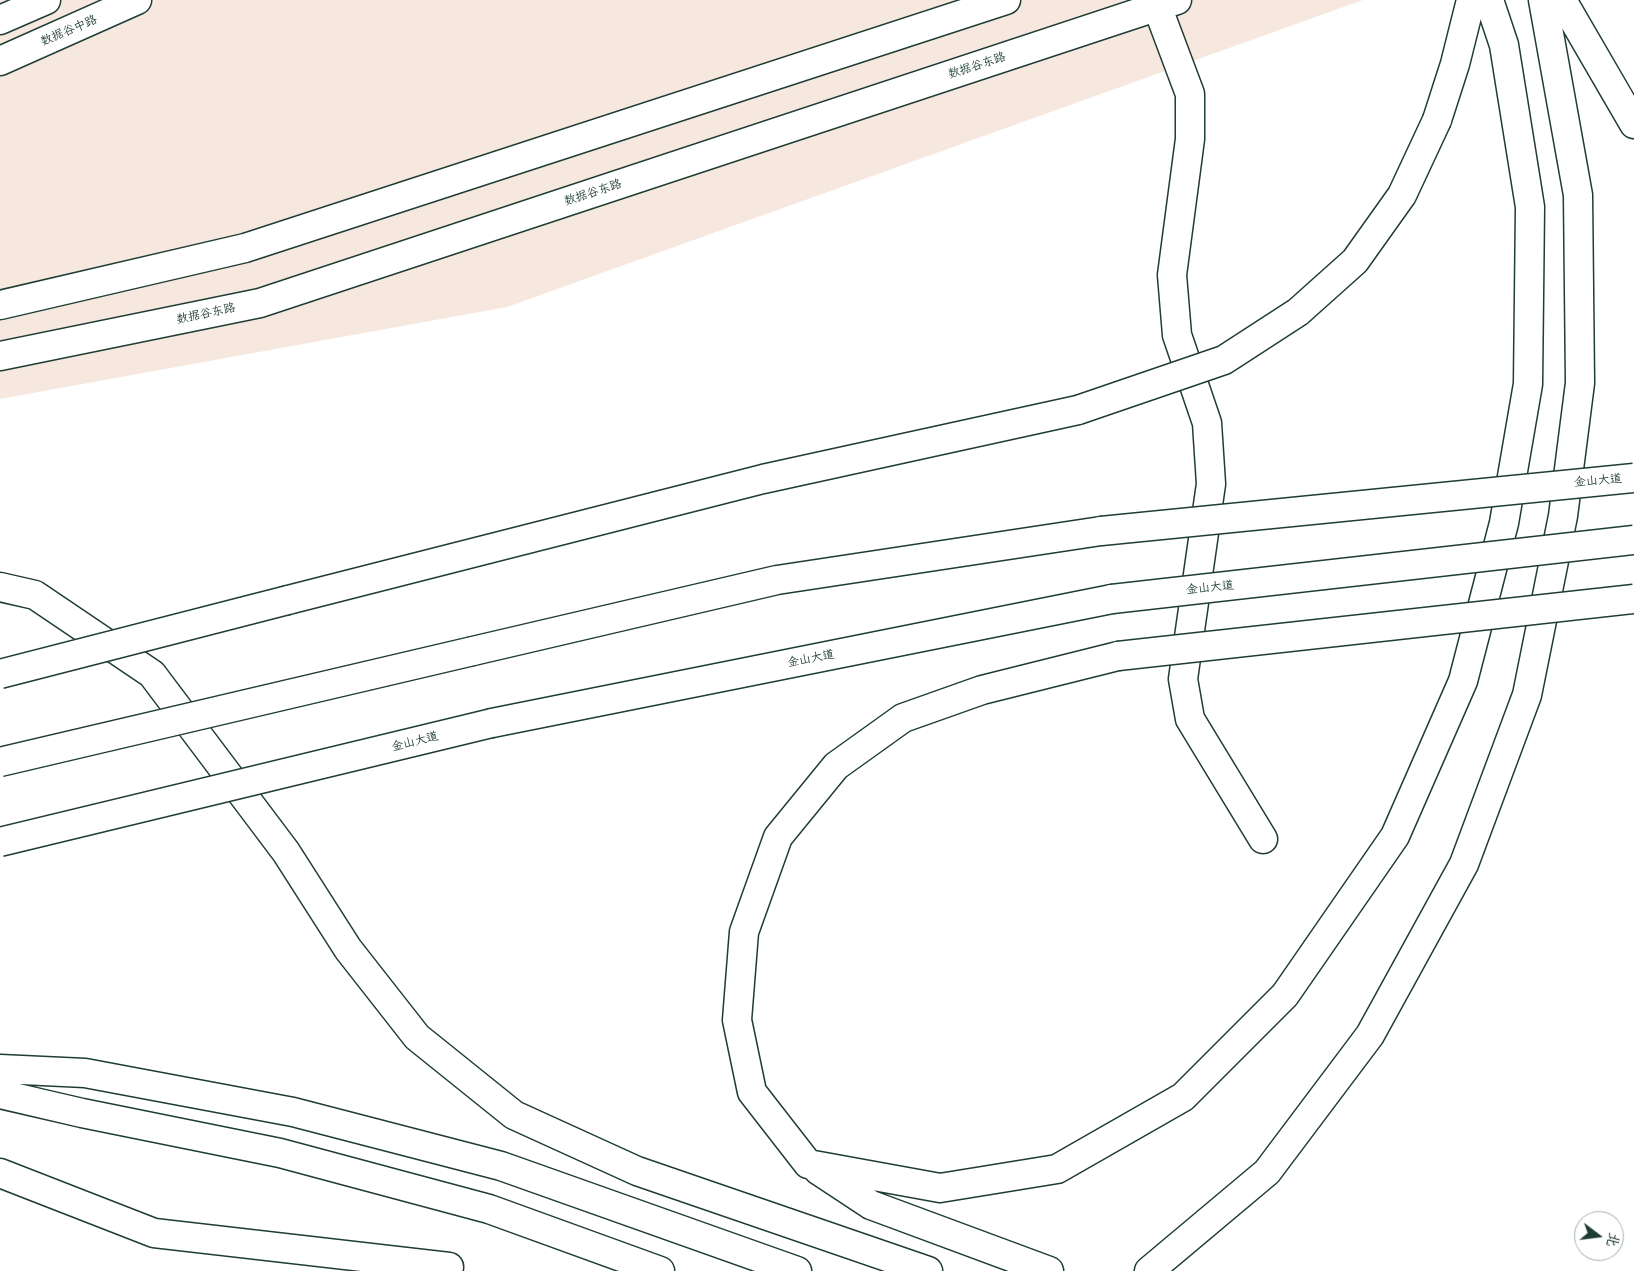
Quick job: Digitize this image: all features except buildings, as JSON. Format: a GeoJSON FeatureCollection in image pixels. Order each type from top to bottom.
{"type":"FeatureCollection","features":[{"type":"Feature","properties":{"kind":"main road"},"geometry":{"type":"LineString","coordinates":[[0,20],[46,0]]}},
{"type":"Feature","properties":{"kind":"main road","name":"数据谷中路"},"geometry":{"type":"LineString","coordinates":[[0,61],[137,0]]}},
{"type":"Feature","properties":{"kind":"main road"},"geometry":{"type":"LineString","coordinates":[[0,304],[245,248],[1006,0]]}},
{"type":"Feature","properties":{"kind":"main road"},"geometry":{"type":"LineString","coordinates":[[0,674],[762,479],[1078,410],[1224,360],[1298,312],[1355,261],[1402,195],[1437,120],[1456,64],[1471,0]]}},
{"type":"Feature","properties":{"kind":"main road"},"geometry":{"type":"LineString","coordinates":[[808,1164],[940,1188],[1057,1169],[1183,1097],[1284,995],[1396,836],[1463,681],[1504,523],[1528,384],[1530,207],[1504,45],[1489,0]]}},
{"type":"Feature","properties":{"kind":"main road"},"geometry":{"type":"LineString","coordinates":[[1149,1271],[1267,1172],[1370,1035],[1464,864],[1527,695],[1563,516],[1580,383],[1578,195],[1543,0]]}},
{"type":"Feature","properties":{"kind":"main road"},"geometry":{"type":"LineString","coordinates":[[1562,0],[1634,124]]}},
{"type":"Feature","properties":{"kind":"main road"},"geometry":{"type":"LineString","coordinates":[[1167,3],[1190,94],[1190,139],[1172,275],[1177,335],[1206,423],[1211,484],[1183,680],[1190,719],[1263,839]]}},
{"type":"Feature","properties":{"kind":"main road","name":"数据谷东路"},"geometry":{"type":"LineString","coordinates":[[0,356],[260,303],[1167,3]]}},
{"type":"Feature","properties":{"kind":"main road","name":"金山大道"},"geometry":{"type":"LineString","coordinates":[[0,762],[777,580],[1101,530],[1634,478]]}},
{"type":"Feature","properties":{"kind":"main road","name":"金山大道"},"geometry":{"type":"LineString","coordinates":[[0,842],[492,723],[1112,599],[1634,540]]}},
{"type":"Feature","properties":{"kind":"main road"},"geometry":{"type":"LineString","coordinates":[[0,588],[35,595],[152,674],[286,852],[348,949],[417,1036],[514,1115],[637,1171],[928,1271]]}},
{"type":"Feature","properties":{"kind":"main road"},"geometry":{"type":"LineString","coordinates":[[1049,1271],[871,1206],[808,1164],[752,1092],[737,1020],[744,932],[778,837],[836,766],[903,718],[982,690],[1118,656],[1634,599]]}},
{"type":"Feature","properties":{"kind":"main road"},"geometry":{"type":"LineString","coordinates":[[0,1068],[86,1073],[293,1112],[501,1166],[798,1271]]}},
{"type":"Feature","properties":{"kind":"main road"},"geometry":{"type":"LineString","coordinates":[[0,1094],[82,1113],[280,1153],[470,1204],[660,1271]]}},
{"type":"Feature","properties":{"kind":"main road"},"geometry":{"type":"LineString","coordinates":[[0,1173],[154,1233],[449,1267]]}},
{"type":"Feature","properties":{"kind":"shaded area"},"geometry":{"type":"Polygon","coordinates":[[[0,0],[1363,0],[507,307],[0,399],[0,0]]]}}]}
